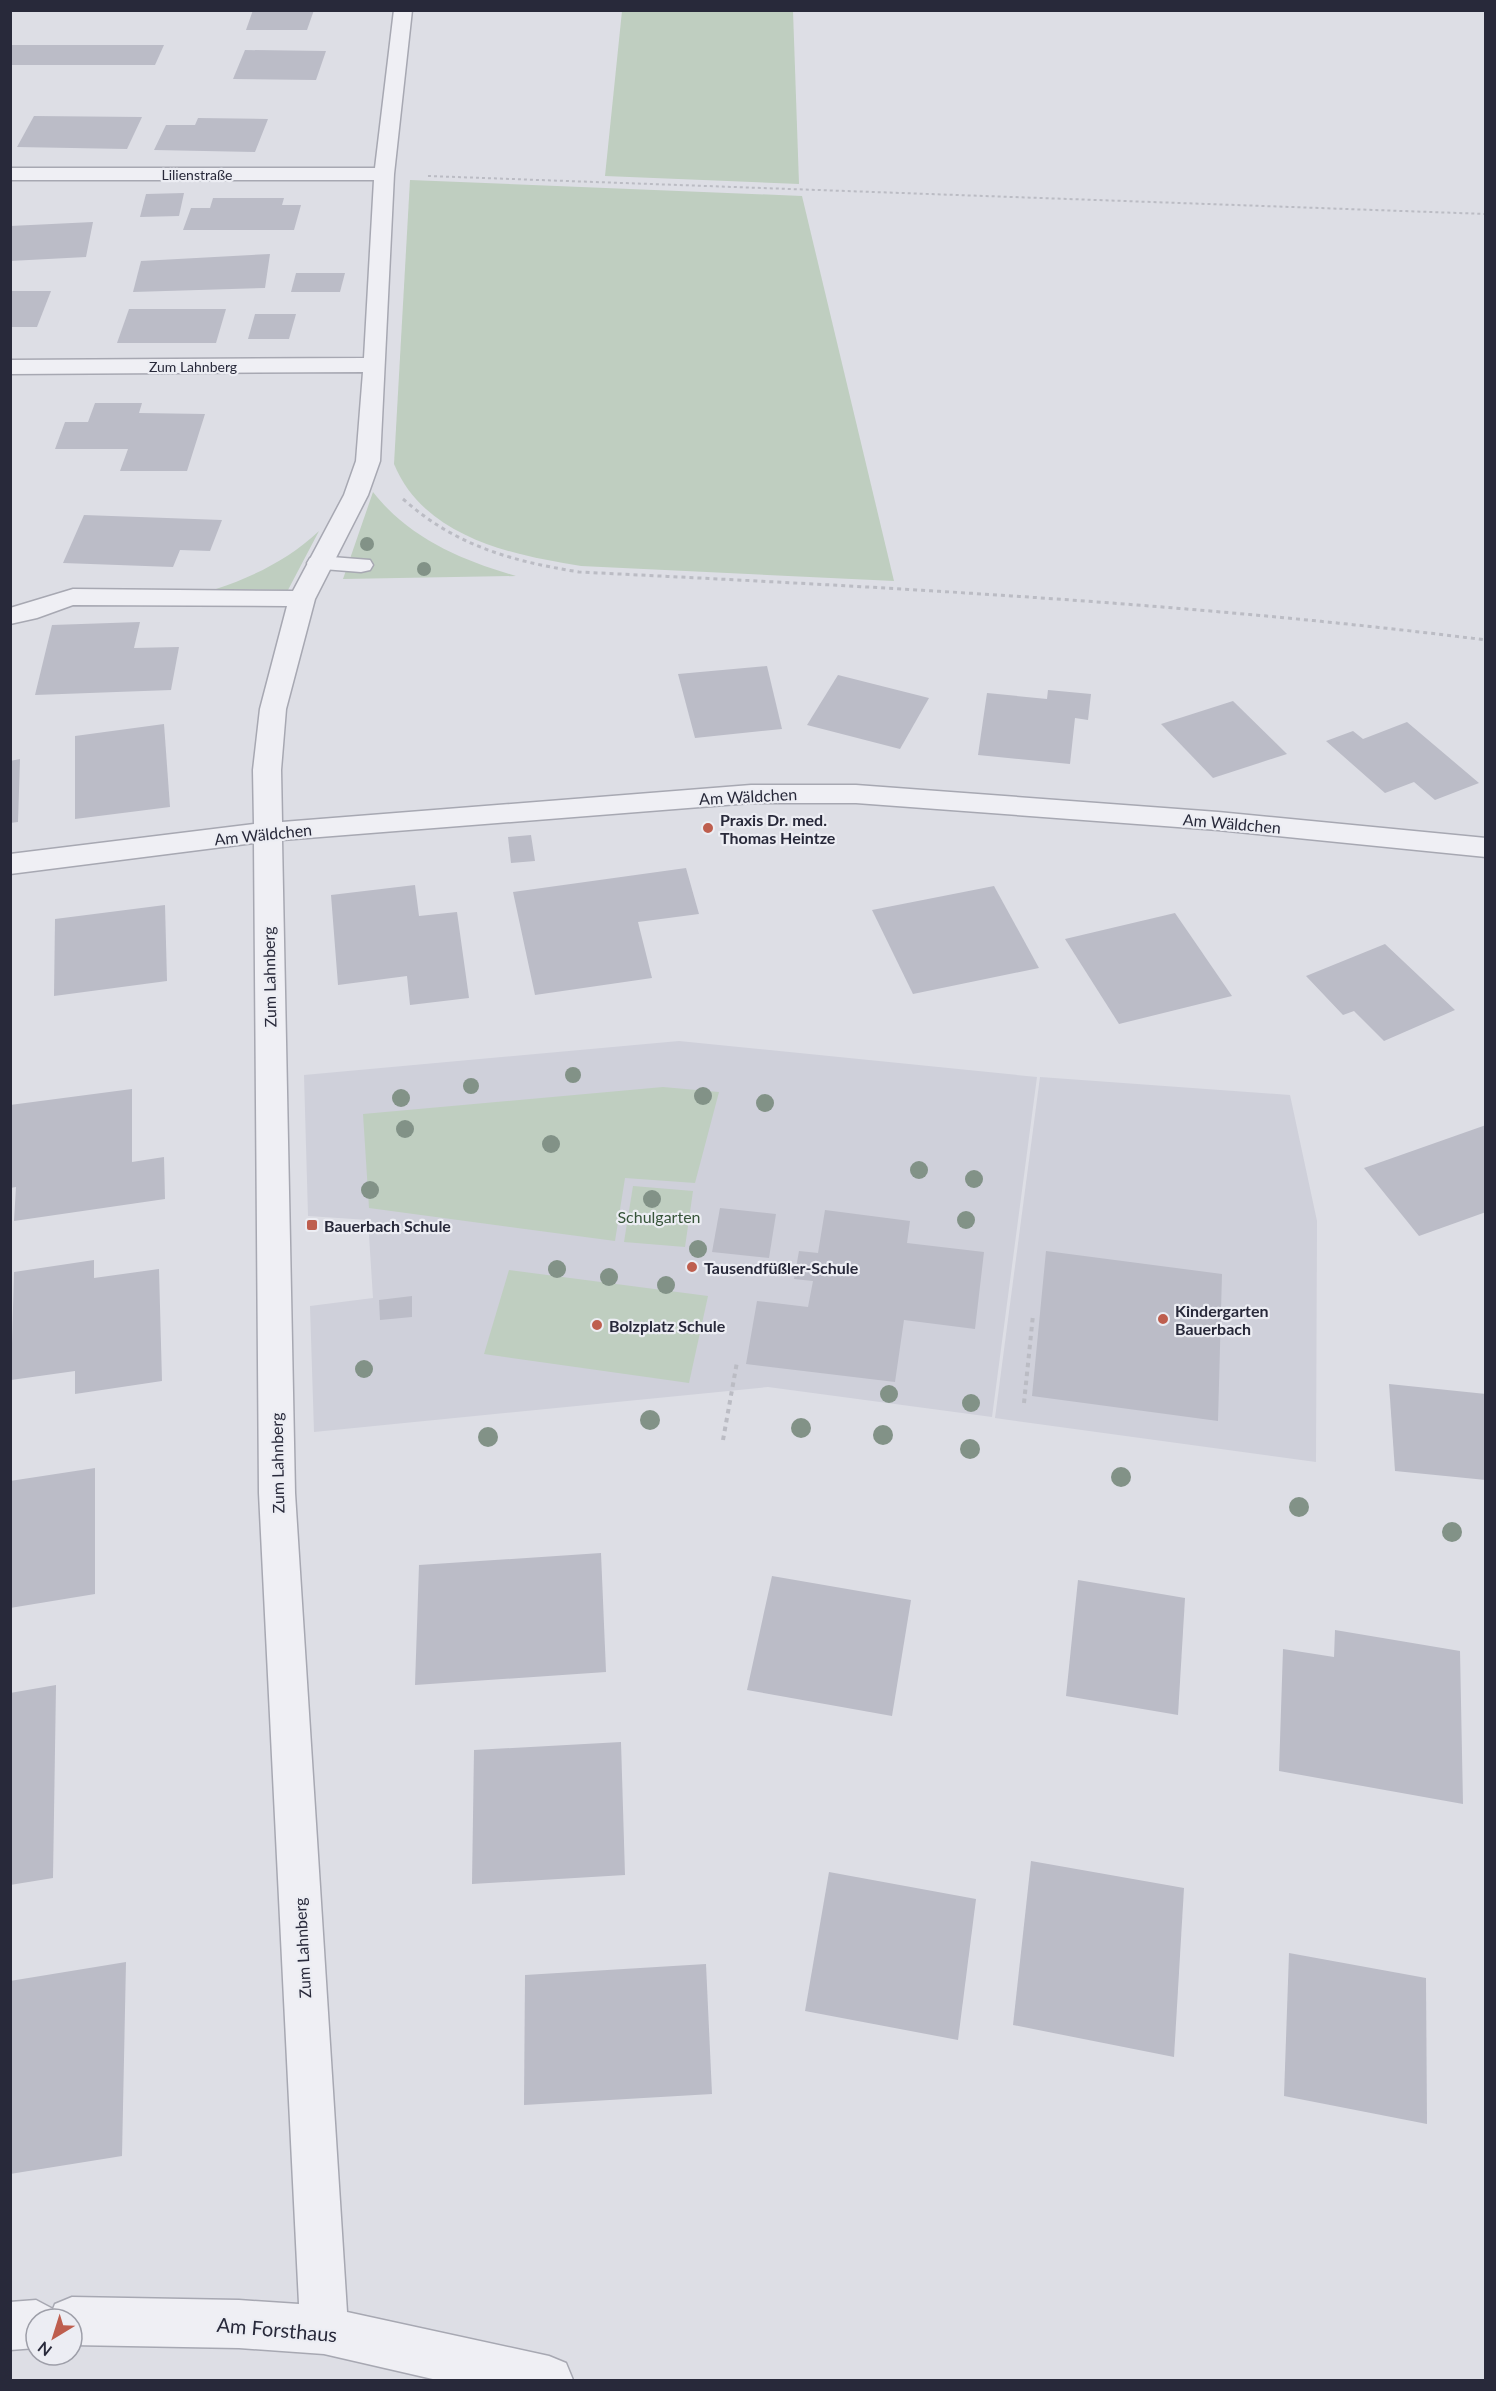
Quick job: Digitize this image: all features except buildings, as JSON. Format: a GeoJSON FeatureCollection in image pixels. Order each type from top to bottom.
{"type":"FeatureCollection","features":[{"type":"Feature","properties":{"kind":"street","name":"Zum Lahnberg"},"geometry":{"type":"LineString","coordinates":[[324,2330],[277,1493],[267,770],[273,710],[302,599],[356,495],[368,461],[384,174],[403,10]]}},
{"type":"Feature","properties":{"kind":"street","name":"Lilienstraße"},"geometry":{"type":"LineString","coordinates":[[10,174],[384,174]]}},
{"type":"Feature","properties":{"kind":"street","name":"Zum Lahnberg"},"geometry":{"type":"LineString","coordinates":[[10,367],[375,365]]}},
{"type":"Feature","properties":{"kind":"street"},"geometry":{"type":"LineString","coordinates":[[319,563],[361,565]]}},
{"type":"Feature","properties":{"kind":"street"},"geometry":{"type":"LineString","coordinates":[[10,616],[35,612],[60,600],[73,597],[302,599]]}},
{"type":"Feature","properties":{"kind":"street","name":"Am Wäldchen"},"geometry":{"type":"LineString","coordinates":[[10,864],[267,832],[752,794],[856,794],[1218,821],[1485,848]]}},
{"type":"Feature","properties":{"kind":"street","name":"Am Forsthaus"},"geometry":{"type":"LineString","coordinates":[[84,2321],[239,2324],[324,2330],[396,2348],[549,2380]]}},
{"type":"Feature","properties":{"kind":"path"},"geometry":{"type":"LineString","coordinates":[[384,174],[1485,214]]}},
{"type":"Feature","properties":{"kind":"path"},"geometry":{"type":"LineString","coordinates":[[368,461],[392,483],[415,510],[453,537],[504,558],[579,572],[1192,607],[1485,640]]}},
{"type":"Feature","properties":{"kind":"path"},"geometry":{"type":"LineString","coordinates":[[1024,1403],[1032,1315]]}},
{"type":"Feature","properties":{"kind":"path"},"geometry":{"type":"LineString","coordinates":[[723,1440],[737,1362]]}},
{"type":"Feature","properties":{"kind":"shaded area","name":"Tausendfüßler-Schule"},"geometry":{"type":"Polygon","coordinates":[[[679,1041],[1037,1077],[992,1417],[768,1387],[314,1432],[310,1306],[373,1298],[368,1220],[308,1216],[304,1075],[679,1041]]]}},
{"type":"Feature","properties":{"kind":"shaded area","name":"Kindergarten Bauerbach"},"geometry":{"type":"Polygon","coordinates":[[[1040,1077],[1290,1095],[1317,1221],[1316,1462],[995,1418],[1040,1077]]]}},
{"type":"Feature","properties":{"kind":"green space"},"geometry":{"type":"Polygon","coordinates":[[[622,11],[793,11],[799,184],[605,176],[622,11]]]}},
{"type":"Feature","properties":{"kind":"green space"},"geometry":{"type":"Polygon","coordinates":[[[410,180],[802,196],[894,581],[581,566],[526,556],[499,548],[472,538],[448,525],[426,509],[408,489],[394,464],[410,180]]]}},
{"type":"Feature","properties":{"kind":"green space"},"geometry":{"type":"Polygon","coordinates":[[[373,492],[403,522],[437,545],[476,563],[516,576],[343,579],[373,492]]]}},
{"type":"Feature","properties":{"kind":"green space"},"geometry":{"type":"Polygon","coordinates":[[[319,531],[288,590],[216,589],[271,566],[296,550],[319,531]]]}},
{"type":"Feature","properties":{"kind":"green space"},"geometry":{"type":"Polygon","coordinates":[[[663,1087],[719,1092],[695,1183],[625,1178],[615,1241],[369,1208],[363,1114],[663,1087]]]}},
{"type":"Feature","properties":{"kind":"green space","name":"Schulgarten"},"geometry":{"type":"Polygon","coordinates":[[[633,1186],[693,1191],[685,1247],[624,1242],[633,1186]]]}},
{"type":"Feature","properties":{"kind":"green space","name":"Bolzplatz Schule"},"geometry":{"type":"Polygon","coordinates":[[[509,1270],[708,1296],[689,1383],[484,1354],[509,1270]]]}},
{"type":"Feature","properties":{"kind":"place","name":"Praxis Dr. med. Thomas Heintze"},"geometry":{"type":"Point","coordinates":[708,828]}},
{"type":"Feature","properties":{"kind":"place","name":"Bauerbach Schule"},"geometry":{"type":"Point","coordinates":[312,1225]}},
{"type":"Feature","properties":{"kind":"place","name":"Tausendfüßler-Schule"},"geometry":{"type":"Point","coordinates":[692,1267]}},
{"type":"Feature","properties":{"kind":"place","name":"Kindergarten Bauerbach"},"geometry":{"type":"Point","coordinates":[1163,1319]}},
{"type":"Feature","properties":{"kind":"place","name":"Bolzplatz Schule"},"geometry":{"type":"Point","coordinates":[597,1325]}}]}
